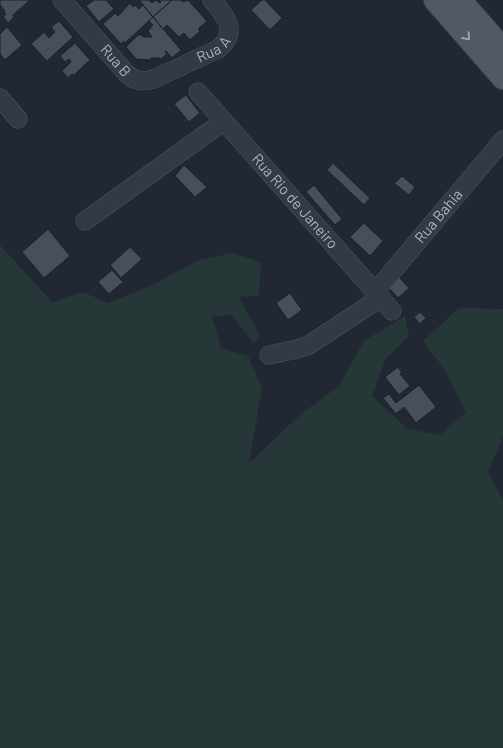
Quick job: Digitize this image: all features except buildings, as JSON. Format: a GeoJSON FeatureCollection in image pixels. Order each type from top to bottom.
{"type":"FeatureCollection","features":[{"type":"Feature","properties":{"kind":"main road"},"geometry":{"type":"LineString","coordinates":[[435,0],[503,78]]}},
{"type":"Feature","properties":{"kind":"main road"},"geometry":{"type":"LineString","coordinates":[[460,0],[503,49]]}},
{"type":"Feature","properties":{"kind":"street","name":"Rua B"},"geometry":{"type":"LineString","coordinates":[[62,0],[127,74],[134,79],[143,82],[154,79],[185,64]]}},
{"type":"Feature","properties":{"kind":"street","name":"Rua A"},"geometry":{"type":"LineString","coordinates":[[185,64],[218,49],[229,34],[229,22],[212,0]]}},
{"type":"Feature","properties":{"kind":"street","name":"Rua Rio de Janeiro"},"geometry":{"type":"LineString","coordinates":[[198,92],[392,311]]}},
{"type":"Feature","properties":{"kind":"street"},"geometry":{"type":"LineString","coordinates":[[0,98],[18,119]]}},
{"type":"Feature","properties":{"kind":"street"},"geometry":{"type":"LineString","coordinates":[[85,221],[224,121]]}},
{"type":"Feature","properties":{"kind":"street","name":"Rua Bahia"},"geometry":{"type":"LineString","coordinates":[[269,355],[297,349],[309,344],[377,295],[503,140]]}},
{"type":"Feature","properties":{"kind":"shaded area"},"geometry":{"type":"Polygon","coordinates":[[[0,245],[52,302],[83,292],[108,303],[154,284],[199,260],[232,253],[261,262],[259,295],[239,297],[260,336],[254,343],[231,315],[212,316],[221,348],[248,356],[262,388],[249,463],[302,413],[339,386],[364,341],[405,316],[409,336],[385,360],[372,396],[408,429],[440,435],[466,412],[443,367],[423,341],[459,308],[503,309],[503,437],[488,471],[503,500],[503,748],[0,748],[0,245]]]}}]}
